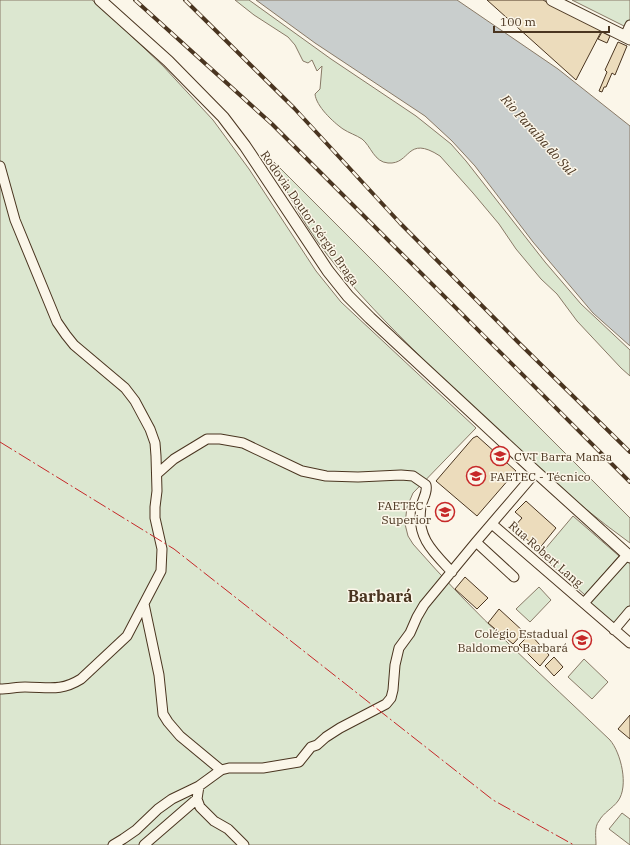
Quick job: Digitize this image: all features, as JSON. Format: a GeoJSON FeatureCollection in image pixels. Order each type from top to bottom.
{"type":"FeatureCollection","features":[{"type":"Feature","properties":{"kind":"main road","name":"Rodovia Doutor Sérgio Braga"},"geometry":{"type":"LineString","coordinates":[[100,0],[200,92],[231,127],[268,178],[325,265],[348,296],[536,472],[629,556]]}},
{"type":"Feature","properties":{"kind":"main road"},"geometry":{"type":"LineString","coordinates":[[552,0],[627,38]]}},
{"type":"Feature","properties":{"kind":"street"},"geometry":{"type":"LineString","coordinates":[[627,38],[630,25]]}},
{"type":"Feature","properties":{"kind":"street"},"geometry":{"type":"LineString","coordinates":[[0,166],[15,220],[57,322],[74,345],[125,388],[136,401],[144,416],[155,443],[157,474],[155,518],[162,549],[161,571],[134,625],[127,636],[81,679],[72,685],[55,689],[23,687],[0,689]]}},
{"type":"Feature","properties":{"kind":"street"},"geometry":{"type":"LineString","coordinates":[[157,474],[174,459],[207,439],[220,438],[243,443],[302,471],[326,476],[358,477],[401,474],[413,476],[426,485],[420,516],[421,528],[425,539],[431,550],[450,575]]}},
{"type":"Feature","properties":{"kind":"street"},"geometry":{"type":"LineString","coordinates":[[113,845],[136,830],[172,798],[199,786],[221,770],[229,768],[263,768],[299,762],[312,747],[317,745],[326,737],[386,704],[391,698],[393,690],[395,665],[399,648],[410,633],[424,605],[536,472]]}},
{"type":"Feature","properties":{"kind":"street","name":"Rua Robert Lang"},"geometry":{"type":"LineString","coordinates":[[492,524],[630,643]]}},
{"type":"Feature","properties":{"kind":"street"},"geometry":{"type":"LineString","coordinates":[[476,542],[514,577]]}},
{"type":"Feature","properties":{"kind":"street"},"geometry":{"type":"LineString","coordinates":[[584,603],[629,556]]}},
{"type":"Feature","properties":{"kind":"street"},"geometry":{"type":"LineString","coordinates":[[144,604],[159,675],[164,714],[168,722],[180,736],[221,770]]}},
{"type":"Feature","properties":{"kind":"street"},"geometry":{"type":"LineString","coordinates":[[614,630],[630,611]]}},
{"type":"Feature","properties":{"kind":"street"},"geometry":{"type":"LineString","coordinates":[[199,786],[197,799],[198,803],[214,821],[228,829],[244,845]]}},
{"type":"Feature","properties":{"kind":"street"},"geometry":{"type":"LineString","coordinates":[[144,845],[197,799]]}},
{"type":"Feature","properties":{"kind":"green space"},"geometry":{"type":"Polygon","coordinates":[[[0,0],[92,0],[105,11],[163,66],[213,120],[249,169],[316,271],[341,302],[476,428],[413,493],[407,507],[405,524],[408,536],[413,544],[460,595],[610,740],[614,746],[622,770],[623,787],[618,801],[597,823],[596,845],[0,845],[0,0]]]}},
{"type":"Feature","properties":{"kind":"green space"},"geometry":{"type":"Polygon","coordinates":[[[235,0],[249,0],[331,59],[416,116],[451,144],[545,262],[581,304],[630,350],[630,376],[577,321],[557,294],[541,279],[516,249],[499,224],[440,156],[429,150],[421,148],[415,149],[401,160],[395,162],[388,163],[379,160],[362,139],[339,126],[318,104],[315,94],[320,89],[322,66],[317,71],[312,60],[308,63],[303,61],[295,45],[288,37],[254,15],[235,0]]]}},
{"type":"Feature","properties":{"kind":"green space"},"geometry":{"type":"Polygon","coordinates":[[[572,0],[630,0],[630,29],[572,0]]]}},
{"type":"Feature","properties":{"kind":"green space"},"geometry":{"type":"Polygon","coordinates":[[[274,162],[630,518],[630,543],[559,487],[514,447],[397,334],[349,282],[327,254],[289,195],[274,162]]]}},
{"type":"Feature","properties":{"kind":"green space"},"geometry":{"type":"Polygon","coordinates":[[[573,516],[619,556],[585,595],[540,555],[573,516]]]}},
{"type":"Feature","properties":{"kind":"green space"},"geometry":{"type":"Polygon","coordinates":[[[626,560],[630,563],[630,606],[613,626],[590,602],[626,560]]]}},
{"type":"Feature","properties":{"kind":"green space"},"geometry":{"type":"Polygon","coordinates":[[[539,587],[551,600],[530,622],[516,609],[539,587]]]}},
{"type":"Feature","properties":{"kind":"green space"},"geometry":{"type":"Polygon","coordinates":[[[584,659],[608,682],[592,699],[568,677],[584,659]]]}},
{"type":"Feature","properties":{"kind":"green space"},"geometry":{"type":"Polygon","coordinates":[[[622,813],[630,819],[630,845],[609,829],[622,813]]]}},
{"type":"Feature","properties":{"kind":"water","name":"Rio Paraíba do Sul"},"geometry":{"type":"Polygon","coordinates":[[[256,0],[457,0],[558,69],[630,126],[630,346],[593,313],[533,242],[475,166],[452,141],[425,116],[315,43],[256,0]]]}},
{"type":"Feature","properties":{"kind":"building"},"geometry":{"type":"Polygon","coordinates":[[[487,0],[543,0],[602,30],[576,80],[487,0]]]}},
{"type":"Feature","properties":{"kind":"building"},"geometry":{"type":"Polygon","coordinates":[[[602,32],[610,36],[607,43],[598,39],[602,32]]]}},
{"type":"Feature","properties":{"kind":"building"},"geometry":{"type":"Polygon","coordinates":[[[618,42],[627,46],[615,75],[612,73],[606,87],[604,87],[602,92],[599,91],[607,72],[605,70],[618,42]]]}},
{"type":"Feature","properties":{"kind":"building","name":"FAETEC - Técnico"},"geometry":{"type":"Polygon","coordinates":[[[477,436],[516,471],[477,516],[436,481],[473,438],[477,436]]]}},
{"type":"Feature","properties":{"kind":"building"},"geometry":{"type":"Polygon","coordinates":[[[526,501],[556,528],[538,550],[514,527],[522,518],[515,512],[526,501]]]}},
{"type":"Feature","properties":{"kind":"building"},"geometry":{"type":"Polygon","coordinates":[[[465,577],[488,598],[477,609],[455,589],[465,577]]]}},
{"type":"Feature","properties":{"kind":"building"},"geometry":{"type":"Polygon","coordinates":[[[499,609],[524,632],[513,644],[488,623],[499,609]]]}},
{"type":"Feature","properties":{"kind":"building"},"geometry":{"type":"Polygon","coordinates":[[[530,634],[549,655],[540,666],[519,645],[530,634]]]}},
{"type":"Feature","properties":{"kind":"building"},"geometry":{"type":"Polygon","coordinates":[[[554,657],[563,667],[554,676],[545,666],[554,657]]]}},
{"type":"Feature","properties":{"kind":"building"},"geometry":{"type":"Polygon","coordinates":[[[630,715],[630,739],[618,729],[630,715]]]}},
{"type":"Feature","properties":{"kind":"railway"},"geometry":{"type":"LineString","coordinates":[[135,0],[272,124],[630,482]]}},
{"type":"Feature","properties":{"kind":"railway"},"geometry":{"type":"LineString","coordinates":[[185,0],[294,108],[400,223],[630,452]]}},
{"type":"Feature","properties":{"kind":"power"},"geometry":{"type":"LineString","coordinates":[[0,442],[174,549],[493,800],[574,845]]}},
{"type":"Feature","properties":{"kind":"place","name":"CVT Barra Mansa"},"geometry":{"type":"Point","coordinates":[500,456]}},
{"type":"Feature","properties":{"kind":"place","name":"FAETEC - Técnico"},"geometry":{"type":"Point","coordinates":[476,476]}},
{"type":"Feature","properties":{"kind":"place","name":"FAETEC - Superior"},"geometry":{"type":"Point","coordinates":[445,512]}},
{"type":"Feature","properties":{"kind":"place","name":"Colégio Estadual Baldomero Barbará"},"geometry":{"type":"Point","coordinates":[582,640]}},
{"type":"Feature","properties":{"kind":"district","name":"Barbará"},"geometry":{"type":"Point","coordinates":[380,596]}}]}
